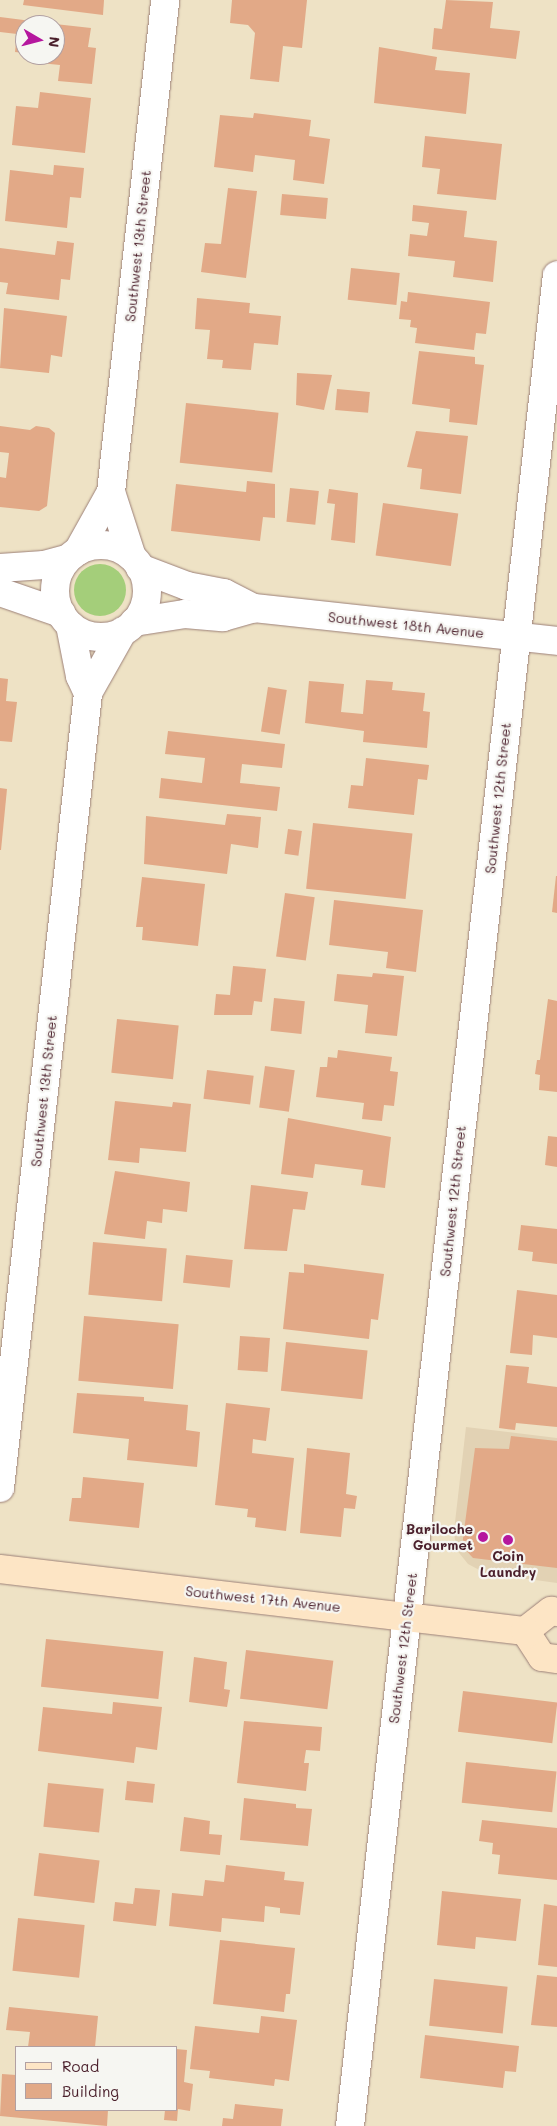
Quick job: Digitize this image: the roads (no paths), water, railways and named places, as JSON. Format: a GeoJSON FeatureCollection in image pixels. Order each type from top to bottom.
{"type":"FeatureCollection","features":[{"type":"Feature","properties":{"kind":"main road","name":"Southwest 17th Avenue"},"geometry":{"type":"LineString","coordinates":[[0,1569],[408,1615],[525,1631]]}},
{"type":"Feature","properties":{"kind":"main road"},"geometry":{"type":"LineString","coordinates":[[557,1612],[551,1611],[525,1631],[542,1657],[557,1658]]}},
{"type":"Feature","properties":{"kind":"street","name":"Southwest 13th Street"},"geometry":{"type":"LineString","coordinates":[[73,555],[110,492],[165,0]]}},
{"type":"Feature","properties":{"kind":"street","name":"Southwest 12th Street"},"geometry":{"type":"LineString","coordinates":[[350,2126],[557,276]]}},
{"type":"Feature","properties":{"kind":"street","name":"Southwest 13th Street"},"geometry":{"type":"LineString","coordinates":[[110,492],[136,562]]}},
{"type":"Feature","properties":{"kind":"street"},"geometry":{"type":"LineString","coordinates":[[0,568],[44,566],[106,545],[136,562],[146,596],[129,626],[96,637],[65,619],[0,592]]}},
{"type":"Feature","properties":{"kind":"street"},"geometry":{"type":"LineString","coordinates":[[65,619],[55,586],[73,555]]}},
{"type":"Feature","properties":{"kind":"street","name":"Southwest 18th Avenue"},"geometry":{"type":"LineString","coordinates":[[136,562],[171,582],[224,593],[254,608],[557,641]]}},
{"type":"Feature","properties":{"kind":"street","name":"Southwest 18th Avenue"},"geometry":{"type":"LineString","coordinates":[[129,626],[185,614],[222,617],[254,608]]}},
{"type":"Feature","properties":{"kind":"street","name":"Southwest 13th Street"},"geometry":{"type":"LineString","coordinates":[[65,619],[80,676],[88,693]]}},
{"type":"Feature","properties":{"kind":"street","name":"Southwest 13th Street"},"geometry":{"type":"LineString","coordinates":[[0,1488],[88,693],[129,626]]}},
{"type":"Feature","properties":{"kind":"place","name":"Bariloche Gourmet"},"geometry":{"type":"Point","coordinates":[483,1537]}},
{"type":"Feature","properties":{"kind":"place","name":"Coin Laundry"},"geometry":{"type":"Point","coordinates":[508,1540]}}]}
